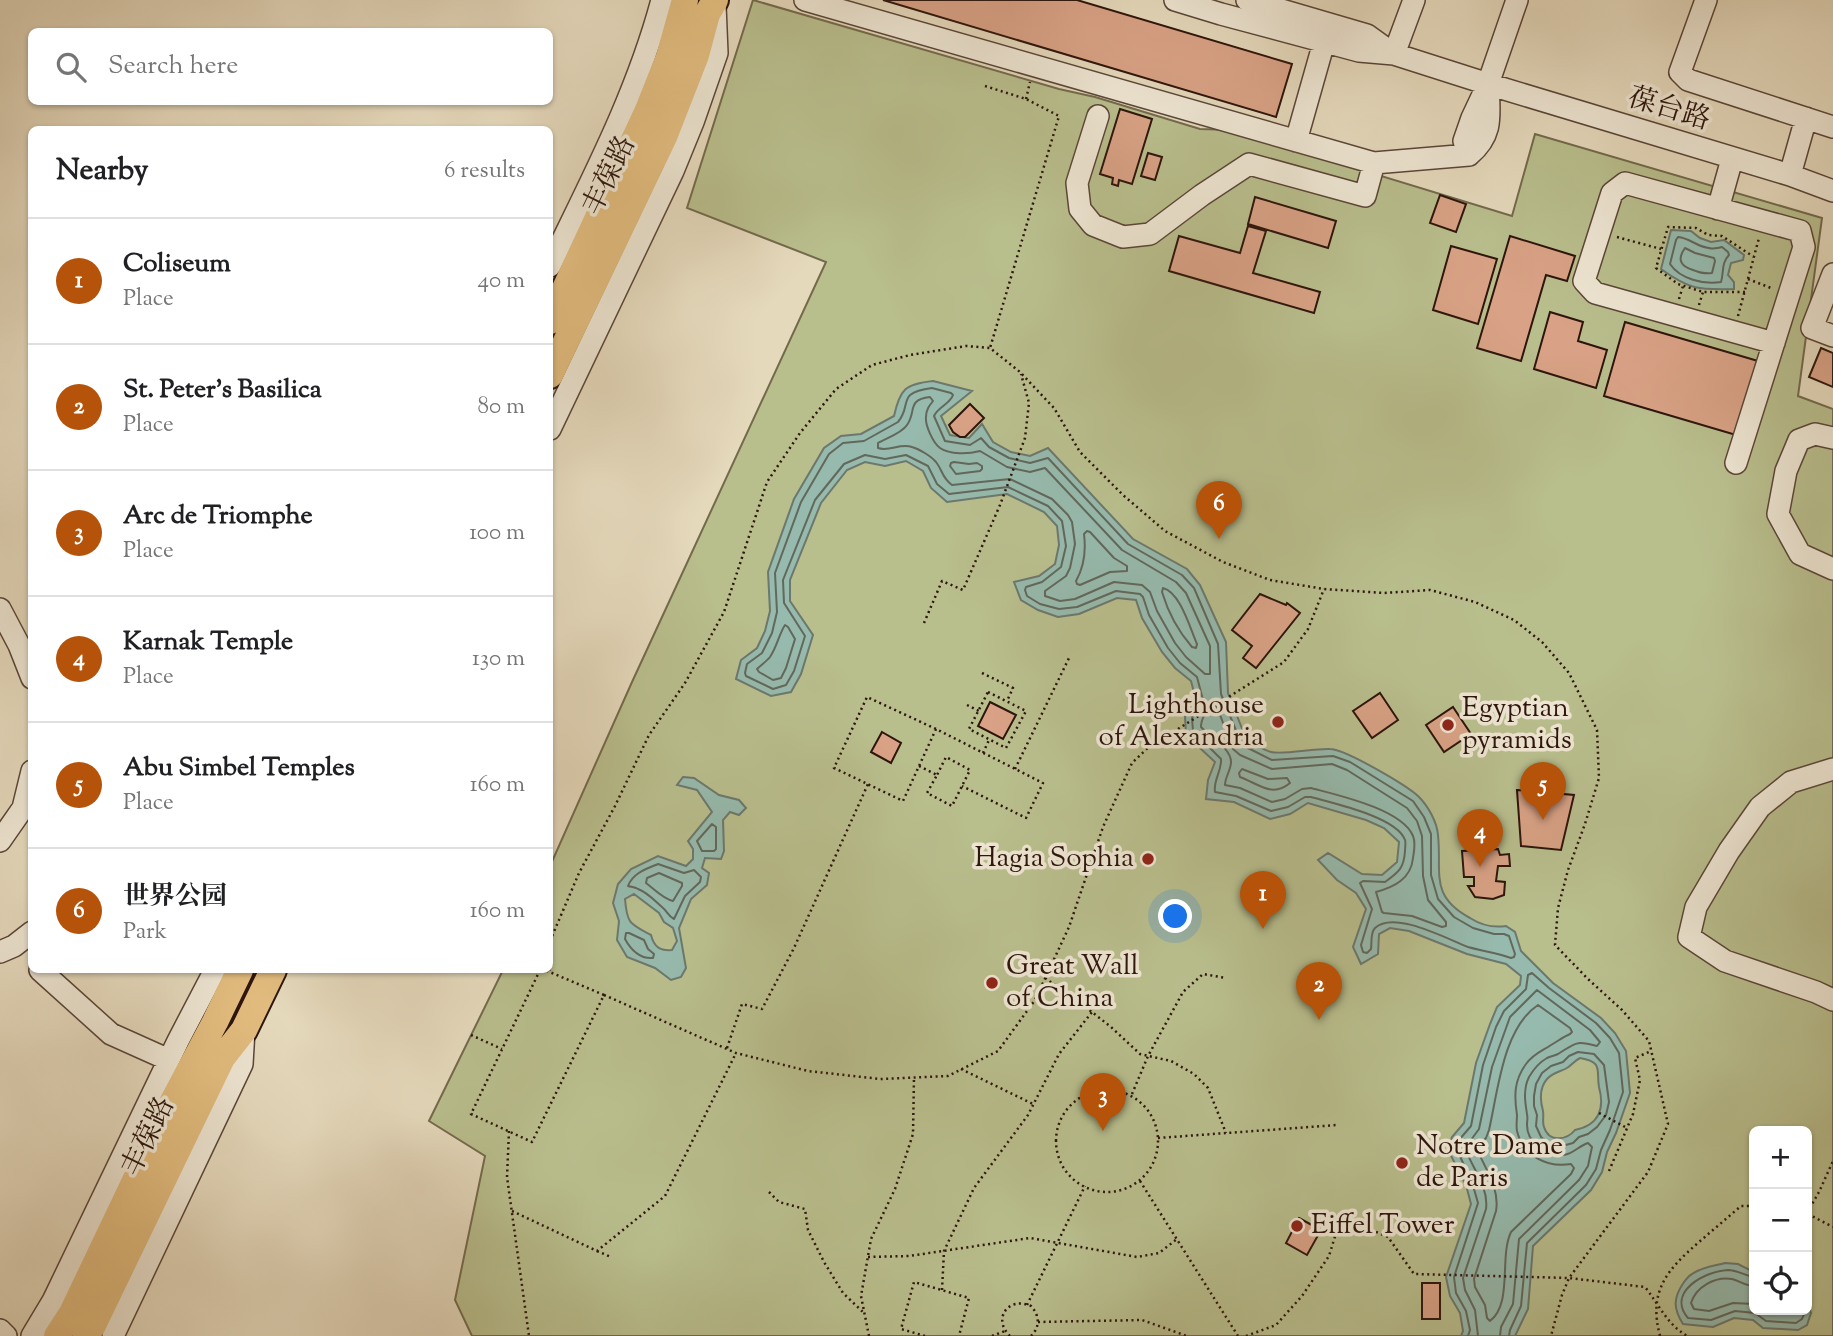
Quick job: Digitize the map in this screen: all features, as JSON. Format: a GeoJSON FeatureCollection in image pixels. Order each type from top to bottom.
{"type":"FeatureCollection","features":[{"type":"Feature","properties":{"kind":"main road","name":"丰葆路"},"geometry":{"type":"LineString","coordinates":[[553,315],[648,110],[685,0]]}},
{"type":"Feature","properties":{"kind":"main road","name":"丰葆路"},"geometry":{"type":"LineString","coordinates":[[553,369],[664,138],[696,55],[707,14],[715,1]]}},
{"type":"Feature","properties":{"kind":"main road","name":"丰葆路"},"geometry":{"type":"LineString","coordinates":[[57,1336],[72,1313],[172,1103],[239,973]]}},
{"type":"Feature","properties":{"kind":"main road","name":"丰葆路"},"geometry":{"type":"LineString","coordinates":[[86,1336],[222,1058],[244,1030],[272,973]]}},
{"type":"Feature","properties":{"kind":"street"},"geometry":{"type":"LineString","coordinates":[[553,260],[628,102],[662,0]]}},
{"type":"Feature","properties":{"kind":"street","name":"葆台路"},"geometry":{"type":"LineString","coordinates":[[1175,0],[1359,51],[1394,54],[1488,85],[1790,175],[1833,191]]}},
{"type":"Feature","properties":{"kind":"street","name":"葆台路"},"geometry":{"type":"LineString","coordinates":[[1247,0],[1367,35],[1394,54]]}},
{"type":"Feature","properties":{"kind":"street"},"geometry":{"type":"LineString","coordinates":[[1394,54],[1414,0]]}},
{"type":"Feature","properties":{"kind":"street"},"geometry":{"type":"LineString","coordinates":[[814,1],[1374,163],[1469,155],[1464,141],[1488,85],[1517,0]]}},
{"type":"Feature","properties":{"kind":"street"},"geometry":{"type":"LineString","coordinates":[[1706,0],[1680,72],[1688,80],[1833,127]]}},
{"type":"Feature","properties":{"kind":"street"},"geometry":{"type":"LineString","coordinates":[[553,423],[673,171],[693,122],[717,53],[715,1]]}},
{"type":"Feature","properties":{"kind":"street"},"geometry":{"type":"LineString","coordinates":[[1296,141],[1324,42]]}},
{"type":"Feature","properties":{"kind":"street"},"geometry":{"type":"LineString","coordinates":[[1098,116],[1077,183],[1080,209],[1094,225],[1123,237],[1150,234],[1202,195],[1250,164],[1365,196],[1374,163]]}},
{"type":"Feature","properties":{"kind":"street"},"geometry":{"type":"LineString","coordinates":[[1790,175],[1806,118]]}},
{"type":"Feature","properties":{"kind":"street"},"geometry":{"type":"LineString","coordinates":[[1718,209],[1732,159]]}},
{"type":"Feature","properties":{"kind":"street"},"geometry":{"type":"LineString","coordinates":[[1736,463],[1774,343],[1804,247],[1800,231],[1625,183],[1612,193],[1584,281],[1595,293],[1774,343]]}},
{"type":"Feature","properties":{"kind":"street"},"geometry":{"type":"LineString","coordinates":[[1832,279],[1812,327],[1833,336]]}},
{"type":"Feature","properties":{"kind":"street"},"geometry":{"type":"LineString","coordinates":[[1833,438],[1815,434],[1799,440],[1786,471],[1778,514],[1800,554],[1833,569]]}},
{"type":"Feature","properties":{"kind":"street"},"geometry":{"type":"LineString","coordinates":[[0,609],[28,668]]}},
{"type":"Feature","properties":{"kind":"street"},"geometry":{"type":"LineString","coordinates":[[1833,769],[1791,782],[1760,807],[1696,907],[1689,937],[1725,961],[1833,1000]]}},
{"type":"Feature","properties":{"kind":"street"},"geometry":{"type":"LineString","coordinates":[[0,841],[25,822],[23,807],[28,787]]}},
{"type":"Feature","properties":{"kind":"street"},"geometry":{"type":"LineString","coordinates":[[28,935],[7,949],[28,960]]}},
{"type":"Feature","properties":{"kind":"street"},"geometry":{"type":"LineString","coordinates":[[43,973],[111,1034],[169,1060]]}},
{"type":"Feature","properties":{"kind":"street"},"geometry":{"type":"LineString","coordinates":[[32,1336],[53,1301],[213,973]]}},
{"type":"Feature","properties":{"kind":"street"},"geometry":{"type":"LineString","coordinates":[[113,1336],[242,1064],[244,1030]]}},
{"type":"Feature","properties":{"kind":"street"},"geometry":{"type":"LineString","coordinates":[[0,1330],[6,1336]]}},
{"type":"Feature","properties":{"kind":"path"},"geometry":{"type":"LineString","coordinates":[[985,86],[1026,99],[1059,116],[990,348]]}},
{"type":"Feature","properties":{"kind":"path"},"geometry":{"type":"LineString","coordinates":[[1734,331],[1764,221]]}},
{"type":"Feature","properties":{"kind":"path"},"geometry":{"type":"LineString","coordinates":[[1745,292],[1703,292],[1678,284],[1656,268],[1668,227],[1696,228],[1708,235],[1722,236],[1754,257]]}},
{"type":"Feature","properties":{"kind":"path"},"geometry":{"type":"LineString","coordinates":[[1600,232],[1661,249]]}},
{"type":"Feature","properties":{"kind":"path"},"geometry":{"type":"LineString","coordinates":[[1748,279],[1789,295]]}},
{"type":"Feature","properties":{"kind":"path"},"geometry":{"type":"LineString","coordinates":[[553,934],[579,873],[649,736],[685,683],[724,612],[767,482],[800,433],[836,389],[872,365],[910,355],[966,346],[990,348],[1020,372],[1054,408],[1080,452],[1165,531],[1223,562],[1270,580],[1324,589],[1384,593],[1430,590],[1475,602],[1514,621],[1542,642],[1569,673],[1597,730],[1599,778],[1568,870],[1558,908],[1555,945],[1622,1010],[1649,1041],[1668,1124],[1648,1172],[1569,1278],[1551,1336]]}},
{"type":"Feature","properties":{"kind":"path"},"geometry":{"type":"LineString","coordinates":[[924,623],[943,581],[963,590],[1000,505],[1025,438],[1028,403],[1020,372]]}},
{"type":"Feature","properties":{"kind":"path"},"geometry":{"type":"LineString","coordinates":[[549,973],[736,1054],[808,1071],[880,1079],[948,1076],[998,1051],[1035,1000],[1069,926],[1103,827],[1132,763],[1155,741],[1284,662],[1308,629],[1324,589]]}},
{"type":"Feature","properties":{"kind":"path"},"geometry":{"type":"LineString","coordinates":[[1016,769],[1070,656]]}},
{"type":"Feature","properties":{"kind":"path"},"geometry":{"type":"LineString","coordinates":[[982,673],[1013,688],[1007,701]]}},
{"type":"Feature","properties":{"kind":"path"},"geometry":{"type":"LineString","coordinates":[[988,692],[1026,711],[1006,748],[969,729],[979,711],[988,692]]}},
{"type":"Feature","properties":{"kind":"path"},"geometry":{"type":"LineString","coordinates":[[936,729],[903,801],[834,768],[867,697],[936,729],[1043,783],[1026,818],[962,786]]}},
{"type":"Feature","properties":{"kind":"path"},"geometry":{"type":"LineString","coordinates":[[967,705],[979,711]]}},
{"type":"Feature","properties":{"kind":"path"},"geometry":{"type":"LineString","coordinates":[[983,753],[989,739]]}},
{"type":"Feature","properties":{"kind":"path"},"geometry":{"type":"LineString","coordinates":[[946,757],[970,770],[951,806],[927,793],[937,775],[946,757]]}},
{"type":"Feature","properties":{"kind":"path"},"geometry":{"type":"LineString","coordinates":[[919,766],[937,775]]}},
{"type":"Feature","properties":{"kind":"path"},"geometry":{"type":"LineString","coordinates":[[726,1049],[743,1004],[762,1009],[794,948],[868,784]]}},
{"type":"Feature","properties":{"kind":"path"},"geometry":{"type":"LineString","coordinates":[[540,973],[471,1114],[532,1142],[604,995]]}},
{"type":"Feature","properties":{"kind":"path"},"geometry":{"type":"LineString","coordinates":[[1132,1096],[1148,1056],[1183,992],[1203,974],[1226,978]]}},
{"type":"Feature","properties":{"kind":"path"},"geometry":{"type":"LineString","coordinates":[[1045,978],[1092,1012],[1140,1054],[1171,1061],[1194,1074],[1208,1088],[1226,1133]]}},
{"type":"Feature","properties":{"kind":"path"},"geometry":{"type":"LineString","coordinates":[[942,1290],[944,1251],[974,1188],[1028,1115],[1059,1054],[1092,1012]]}},
{"type":"Feature","properties":{"kind":"path"},"geometry":{"type":"LineString","coordinates":[[471,1035],[502,1049]]}},
{"type":"Feature","properties":{"kind":"path"},"geometry":{"type":"LineString","coordinates":[[1609,1171],[1633,1114],[1640,1080],[1635,1058],[1651,1051]]}},
{"type":"Feature","properties":{"kind":"path"},"geometry":{"type":"LineString","coordinates":[[597,1251],[665,1196],[736,1054]]}},
{"type":"Feature","properties":{"kind":"path"},"geometry":{"type":"LineString","coordinates":[[961,1069],[1033,1104]]}},
{"type":"Feature","properties":{"kind":"path"},"geometry":{"type":"LineString","coordinates":[[869,1336],[861,1296],[871,1239],[895,1189],[913,1134],[914,1077]]}},
{"type":"Feature","properties":{"kind":"path"},"geometry":{"type":"LineString","coordinates":[[1097,1090],[1115,1090],[1132,1096],[1145,1107],[1154,1122],[1158,1138],[1157,1154],[1150,1169],[1140,1181],[1125,1189],[1109,1192],[1093,1190],[1078,1183],[1066,1172],[1059,1157],[1056,1140],[1059,1123],[1068,1108],[1081,1097],[1097,1090]]}},
{"type":"Feature","properties":{"kind":"path"},"geometry":{"type":"LineString","coordinates":[[1599,1113],[1628,1128]]}},
{"type":"Feature","properties":{"kind":"path"},"geometry":{"type":"LineString","coordinates":[[1158,1138],[1337,1125]]}},
{"type":"Feature","properties":{"kind":"path"},"geometry":{"type":"LineString","coordinates":[[509,1131],[507,1177],[529,1336]]}},
{"type":"Feature","properties":{"kind":"path"},"geometry":{"type":"LineString","coordinates":[[1812,1204],[1833,1161]]}},
{"type":"Feature","properties":{"kind":"path"},"geometry":{"type":"LineString","coordinates":[[1140,1181],[1238,1336]]}},
{"type":"Feature","properties":{"kind":"path"},"geometry":{"type":"LineString","coordinates":[[1027,1305],[1085,1186]]}},
{"type":"Feature","properties":{"kind":"path"},"geometry":{"type":"LineString","coordinates":[[769,1192],[779,1202],[805,1209],[808,1230],[824,1262],[843,1293],[865,1314]]}},
{"type":"Feature","properties":{"kind":"path"},"geometry":{"type":"LineString","coordinates":[[1660,1336],[1656,1320],[1657,1302],[1663,1281],[1678,1260],[1741,1206],[1749,1206]]}},
{"type":"Feature","properties":{"kind":"path"},"geometry":{"type":"LineString","coordinates":[[512,1211],[611,1257]]}},
{"type":"Feature","properties":{"kind":"path"},"geometry":{"type":"LineString","coordinates":[[1812,1216],[1833,1227]]}},
{"type":"Feature","properties":{"kind":"path"},"geometry":{"type":"LineString","coordinates":[[1246,1336],[1276,1325],[1302,1296],[1329,1256],[1341,1217],[1388,1237],[1414,1274],[1569,1278],[1645,1287],[1665,1318],[1687,1336]]}},
{"type":"Feature","properties":{"kind":"path"},"geometry":{"type":"LineString","coordinates":[[868,1257],[909,1256],[1030,1238],[1137,1257],[1158,1252],[1177,1239]]}},
{"type":"Feature","properties":{"kind":"path"},"geometry":{"type":"LineString","coordinates":[[925,1336],[901,1329],[914,1282],[969,1298],[958,1336]]}},
{"type":"Feature","properties":{"kind":"path"},"geometry":{"type":"LineString","coordinates":[[1010,1336],[1004,1331],[1002,1319],[1007,1308],[1019,1303],[1035,1311],[1038,1322],[1031,1336]]}},
{"type":"Feature","properties":{"kind":"path"},"geometry":{"type":"LineString","coordinates":[[1038,1322],[1142,1320],[1187,1336]]}},
{"type":"Feature","properties":{"kind":"path"},"geometry":{"type":"LineString","coordinates":[[992,1336],[1004,1331]]}},
{"type":"Feature","properties":{"kind":"green space"},"geometry":{"type":"Polygon","coordinates":[[[753,0],[1200,129],[1231,130],[1512,216],[1535,134],[1822,218],[1798,396],[1833,409],[1833,1336],[472,1336],[455,1300],[485,1156],[429,1121],[502,973],[553,973],[553,859],[826,262],[687,208],[753,0]]]}},
{"type":"Feature","properties":{"kind":"water"},"geometry":{"type":"Polygon","coordinates":[[[1671,230],[1691,231],[1711,242],[1724,240],[1744,255],[1743,260],[1731,263],[1728,275],[1734,282],[1734,289],[1695,287],[1661,269],[1671,230]]]}},
{"type":"Feature","properties":{"kind":"water"},"geometry":{"type":"Polygon","coordinates":[[[933,381],[972,391],[941,416],[950,435],[969,438],[982,424],[993,442],[1011,452],[1030,456],[1048,448],[1133,539],[1187,569],[1200,585],[1226,642],[1228,693],[1247,741],[1277,753],[1324,749],[1338,751],[1376,769],[1413,792],[1426,805],[1436,825],[1440,882],[1448,901],[1457,910],[1478,922],[1506,926],[1515,932],[1521,951],[1553,983],[1601,1018],[1615,1033],[1626,1051],[1630,1093],[1602,1172],[1591,1190],[1533,1246],[1528,1309],[1515,1336],[1461,1336],[1463,1331],[1460,1313],[1450,1296],[1446,1277],[1471,1204],[1466,1185],[1448,1150],[1452,1137],[1464,1123],[1476,1063],[1497,1007],[1520,985],[1521,976],[1506,964],[1467,954],[1409,931],[1390,928],[1379,934],[1378,954],[1361,964],[1353,947],[1366,909],[1356,893],[1337,880],[1318,860],[1328,853],[1362,874],[1382,875],[1397,862],[1399,842],[1384,828],[1366,820],[1308,803],[1290,814],[1270,819],[1234,802],[1206,799],[1208,780],[1215,762],[1186,735],[1185,716],[1196,700],[1191,681],[1175,668],[1162,652],[1142,618],[1136,600],[1117,598],[1079,614],[1058,617],[1021,600],[1014,582],[1039,576],[1055,564],[1059,545],[1057,526],[1044,512],[1007,494],[947,502],[931,488],[923,471],[906,461],[885,466],[865,462],[847,470],[821,503],[790,580],[790,601],[813,635],[801,674],[791,692],[771,696],[736,679],[741,660],[757,648],[765,631],[770,611],[768,572],[794,499],[824,448],[841,436],[861,434],[894,416],[905,390],[916,384],[933,381]],[[1578,1059],[1567,1068],[1554,1073],[1544,1083],[1541,1090],[1543,1125],[1546,1132],[1554,1138],[1563,1138],[1583,1128],[1598,1115],[1601,1102],[1597,1068],[1588,1060],[1578,1059]]]}},
{"type":"Feature","properties":{"kind":"water"},"geometry":{"type":"Polygon","coordinates":[[[683,777],[694,778],[719,795],[739,800],[746,808],[739,815],[730,812],[723,820],[724,851],[721,859],[705,858],[702,868],[709,873],[707,885],[691,899],[679,928],[686,968],[681,977],[671,980],[655,968],[627,957],[617,940],[619,921],[613,903],[618,884],[631,869],[658,856],[686,866],[693,859],[693,849],[688,841],[712,812],[697,790],[677,785],[683,777]],[[634,894],[625,899],[631,922],[651,935],[658,947],[672,950],[677,941],[673,928],[664,922],[659,913],[634,894]]]}},
{"type":"Feature","properties":{"kind":"water"},"geometry":{"type":"Polygon","coordinates":[[[1725,1263],[1738,1264],[1749,1270],[1749,1315],[1810,1315],[1807,1325],[1798,1330],[1763,1328],[1753,1320],[1734,1318],[1713,1327],[1683,1324],[1677,1313],[1678,1293],[1689,1276],[1725,1263]]]}},
{"type":"Feature","properties":{"kind":"building"},"geometry":{"type":"Polygon","coordinates":[[[883,0],[1077,0],[1292,64],[1276,117],[883,0]]]}},
{"type":"Feature","properties":{"kind":"building"},"geometry":{"type":"Polygon","coordinates":[[[1120,109],[1152,119],[1132,184],[1119,180],[1118,186],[1112,184],[1113,178],[1100,174],[1120,109]]]}},
{"type":"Feature","properties":{"kind":"building"},"geometry":{"type":"Polygon","coordinates":[[[1148,153],[1162,157],[1155,180],[1141,176],[1148,153]]]}},
{"type":"Feature","properties":{"kind":"building"},"geometry":{"type":"Polygon","coordinates":[[[1440,195],[1466,204],[1456,232],[1430,223],[1440,195]]]}},
{"type":"Feature","properties":{"kind":"building"},"geometry":{"type":"Polygon","coordinates":[[[1255,197],[1336,221],[1328,248],[1248,224],[1255,197]]]}},
{"type":"Feature","properties":{"kind":"building"},"geometry":{"type":"Polygon","coordinates":[[[1248,226],[1266,231],[1253,273],[1320,292],[1314,313],[1169,271],[1179,236],[1240,253],[1248,226]]]}},
{"type":"Feature","properties":{"kind":"building"},"geometry":{"type":"Polygon","coordinates":[[[1510,236],[1575,256],[1567,281],[1546,275],[1521,361],[1477,348],[1510,236]]]}},
{"type":"Feature","properties":{"kind":"building"},"geometry":{"type":"Polygon","coordinates":[[[1451,246],[1497,259],[1478,324],[1433,310],[1451,246]]]}},
{"type":"Feature","properties":{"kind":"building"},"geometry":{"type":"Polygon","coordinates":[[[1550,312],[1583,322],[1578,341],[1607,350],[1596,388],[1534,369],[1550,312]]]}},
{"type":"Feature","properties":{"kind":"building"},"geometry":{"type":"Polygon","coordinates":[[[1625,322],[1758,361],[1736,435],[1604,396],[1625,322]]]}},
{"type":"Feature","properties":{"kind":"building"},"geometry":{"type":"Polygon","coordinates":[[[1821,348],[1833,353],[1833,387],[1809,377],[1821,348]]]}},
{"type":"Feature","properties":{"kind":"building"},"geometry":{"type":"Polygon","coordinates":[[[970,404],[984,418],[965,437],[960,437],[949,425],[970,404]]]}},
{"type":"Feature","properties":{"kind":"building"},"geometry":{"type":"Polygon","coordinates":[[[1260,594],[1286,605],[1287,603],[1300,613],[1256,668],[1243,658],[1252,646],[1232,630],[1260,594]]]}},
{"type":"Feature","properties":{"kind":"building"},"geometry":{"type":"Polygon","coordinates":[[[1380,693],[1398,720],[1372,738],[1353,711],[1380,693]]]}},
{"type":"Feature","properties":{"kind":"building"},"geometry":{"type":"Polygon","coordinates":[[[990,702],[1016,715],[1003,739],[978,726],[990,702]]]}},
{"type":"Feature","properties":{"kind":"building"},"geometry":{"type":"Polygon","coordinates":[[[1453,707],[1471,734],[1444,752],[1426,725],[1453,707]]]}},
{"type":"Feature","properties":{"kind":"building"},"geometry":{"type":"Polygon","coordinates":[[[882,732],[901,743],[891,763],[871,752],[882,732]]]}},
{"type":"Feature","properties":{"kind":"building"},"geometry":{"type":"Polygon","coordinates":[[[1517,790],[1574,795],[1561,850],[1521,846],[1517,790]]]}},
{"type":"Feature","properties":{"kind":"building"},"geometry":{"type":"Polygon","coordinates":[[[1498,849],[1500,855],[1509,854],[1510,866],[1498,866],[1496,881],[1505,882],[1504,895],[1493,899],[1475,897],[1468,886],[1474,886],[1474,877],[1464,877],[1462,851],[1498,849]]]}},
{"type":"Feature","properties":{"kind":"building"},"geometry":{"type":"Polygon","coordinates":[[[1299,1218],[1321,1230],[1307,1255],[1286,1243],[1299,1218]]]}},
{"type":"Feature","properties":{"kind":"building"},"geometry":{"type":"Polygon","coordinates":[[[1422,1283],[1440,1283],[1440,1319],[1422,1319],[1422,1283]]]}},
{"type":"Feature","properties":{"kind":"place","name":"世界公园"},"geometry":{"type":"Point","coordinates":[1219,539]}},
{"type":"Feature","properties":{"kind":"place","name":"Lighthouse of Alexandria"},"geometry":{"type":"Point","coordinates":[1278,722]}},
{"type":"Feature","properties":{"kind":"place","name":"Egyptian pyramids"},"geometry":{"type":"Point","coordinates":[1448,725]}},
{"type":"Feature","properties":{"kind":"place","name":"Abu Simbel Temples"},"geometry":{"type":"Point","coordinates":[1543,820]}},
{"type":"Feature","properties":{"kind":"place","name":"Hagia Sophia"},"geometry":{"type":"Point","coordinates":[1148,859]}},
{"type":"Feature","properties":{"kind":"place","name":"Karnak Temple"},"geometry":{"type":"Point","coordinates":[1480,867]}},
{"type":"Feature","properties":{"kind":"place","name":"Coliseum"},"geometry":{"type":"Point","coordinates":[1263,929]}},
{"type":"Feature","properties":{"kind":"place","name":"Great Wall of China"},"geometry":{"type":"Point","coordinates":[992,983]}},
{"type":"Feature","properties":{"kind":"place","name":"St. Peter's Basilica"},"geometry":{"type":"Point","coordinates":[1319,1020]}},
{"type":"Feature","properties":{"kind":"place","name":"Arc de Triomphe"},"geometry":{"type":"Point","coordinates":[1103,1131]}},
{"type":"Feature","properties":{"kind":"place","name":"Notre Dame de Paris"},"geometry":{"type":"Point","coordinates":[1402,1163]}},
{"type":"Feature","properties":{"kind":"place","name":"Eiffel Tower"},"geometry":{"type":"Point","coordinates":[1297,1226]}}]}
